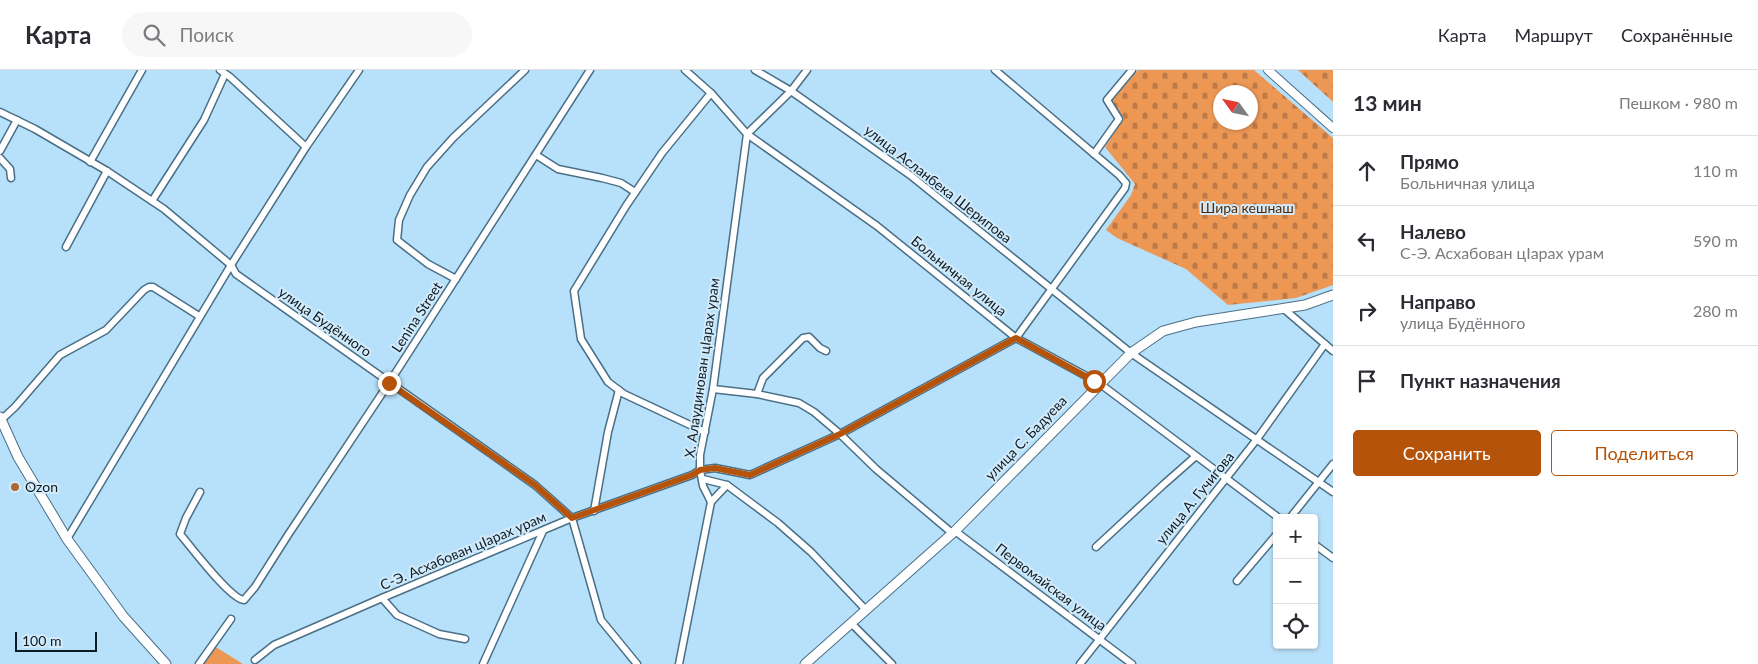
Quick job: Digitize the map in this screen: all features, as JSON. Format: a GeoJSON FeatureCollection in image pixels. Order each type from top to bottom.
{"type":"FeatureCollection","features":[{"type":"Feature","properties":{"kind":"main road","name":"улица С. Бадуева"},"geometry":{"type":"LineString","coordinates":[[805,664],[953,532],[1130,353],[1163,331],[1196,322],[1306,305],[1333,295]]}},
{"type":"Feature","properties":{"kind":"main road"},"geometry":{"type":"LineString","coordinates":[[1,419],[18,457],[67,539],[123,616],[166,664]]}},
{"type":"Feature","properties":{"kind":"street"},"geometry":{"type":"LineString","coordinates":[[90,162],[142,70]]}},
{"type":"Feature","properties":{"kind":"street"},"geometry":{"type":"LineString","coordinates":[[67,539],[231,264],[358,70]]}},
{"type":"Feature","properties":{"kind":"street"},"geometry":{"type":"LineString","coordinates":[[456,279],[428,264],[397,240],[399,220],[410,195],[427,167],[453,138],[525,70]]}},
{"type":"Feature","properties":{"kind":"street","name":"Lenina Street"},"geometry":{"type":"LineString","coordinates":[[200,492],[180,534],[227,590],[241,600],[244,600],[255,588],[389,383],[590,70]]}},
{"type":"Feature","properties":{"kind":"street","name":"Больничная улица"},"geometry":{"type":"LineString","coordinates":[[685,70],[711,93],[747,134],[877,226],[1016,338],[1099,383],[1274,514]]}},
{"type":"Feature","properties":{"kind":"street","name":"улица Асланбека Шерипова"},"geometry":{"type":"LineString","coordinates":[[755,70],[791,91],[910,175],[1130,353],[1333,492]]}},
{"type":"Feature","properties":{"kind":"street"},"geometry":{"type":"LineString","coordinates":[[747,134],[791,91],[807,70]]}},
{"type":"Feature","properties":{"kind":"street"},"geometry":{"type":"LineString","coordinates":[[995,70],[1094,154],[1119,119],[1107,100],[1132,70]]}},
{"type":"Feature","properties":{"kind":"street"},"geometry":{"type":"LineString","coordinates":[[1268,70],[1333,128]]}},
{"type":"Feature","properties":{"kind":"street"},"geometry":{"type":"LineString","coordinates":[[152,201],[204,120],[227,72],[306,147]]}},
{"type":"Feature","properties":{"kind":"street"},"geometry":{"type":"LineString","coordinates":[[705,432],[624,394],[608,382],[581,339],[574,291],[635,192],[662,153],[711,93]]}},
{"type":"Feature","properties":{"kind":"street","name":"улица Будённого"},"geometry":{"type":"LineString","coordinates":[[0,112],[107,171],[164,209],[231,264],[236,274],[535,485],[572,518]]}},
{"type":"Feature","properties":{"kind":"street"},"geometry":{"type":"LineString","coordinates":[[0,151],[17,120]]}},
{"type":"Feature","properties":{"kind":"street","name":"Х. Алаудинован цIарах урам"},"geometry":{"type":"LineString","coordinates":[[711,502],[703,486],[700,455],[713,389],[747,134]]}},
{"type":"Feature","properties":{"kind":"street","name":"С-Э. Асхабован цIарах урам"},"geometry":{"type":"LineString","coordinates":[[255,660],[274,645],[382,598],[572,518],[692,475],[700,470],[715,468],[750,475],[840,434],[1016,338],[1125,188],[1126,183],[1119,175],[1094,154]]}},
{"type":"Feature","properties":{"kind":"street"},"geometry":{"type":"LineString","coordinates":[[536,155],[558,169],[602,178],[621,184],[635,192]]}},
{"type":"Feature","properties":{"kind":"street"},"geometry":{"type":"LineString","coordinates":[[0,158],[10,169],[11,178]]}},
{"type":"Feature","properties":{"kind":"street"},"geometry":{"type":"LineString","coordinates":[[66,247],[107,171]]}},
{"type":"Feature","properties":{"kind":"street"},"geometry":{"type":"LineString","coordinates":[[1,419],[15,408],[60,354],[106,330],[149,287],[153,287],[199,316]]}},
{"type":"Feature","properties":{"kind":"street"},"geometry":{"type":"LineString","coordinates":[[1284,308],[1333,351]]}},
{"type":"Feature","properties":{"kind":"street"},"geometry":{"type":"LineString","coordinates":[[757,394],[763,378],[803,338],[809,337],[826,351]]}},
{"type":"Feature","properties":{"kind":"street","name":"улица А. Гучигова"},"geometry":{"type":"LineString","coordinates":[[1080,664],[1257,439],[1325,344]]}},
{"type":"Feature","properties":{"kind":"street","name":"Первомайская улица"},"geometry":{"type":"LineString","coordinates":[[713,389],[757,394],[799,403],[814,412],[876,469],[953,532],[1132,664]]}},
{"type":"Feature","properties":{"kind":"street"},"geometry":{"type":"LineString","coordinates":[[594,510],[608,432],[618,390]]}},
{"type":"Feature","properties":{"kind":"street"},"geometry":{"type":"LineString","coordinates":[[1096,547],[1196,456]]}},
{"type":"Feature","properties":{"kind":"street"},"geometry":{"type":"LineString","coordinates":[[1293,514],[1333,464]]}},
{"type":"Feature","properties":{"kind":"street"},"geometry":{"type":"LineString","coordinates":[[703,479],[726,485],[778,523],[811,552],[866,610]]}},
{"type":"Feature","properties":{"kind":"street"},"geometry":{"type":"LineString","coordinates":[[679,664],[711,502],[726,485]]}},
{"type":"Feature","properties":{"kind":"street"},"geometry":{"type":"LineString","coordinates":[[572,518],[601,620],[637,664]]}},
{"type":"Feature","properties":{"kind":"street"},"geometry":{"type":"LineString","coordinates":[[483,664],[543,531]]}},
{"type":"Feature","properties":{"kind":"street"},"geometry":{"type":"LineString","coordinates":[[1237,581],[1273,539]]}},
{"type":"Feature","properties":{"kind":"street"},"geometry":{"type":"LineString","coordinates":[[1318,547],[1333,558]]}},
{"type":"Feature","properties":{"kind":"street"},"geometry":{"type":"LineString","coordinates":[[382,598],[397,615],[439,634],[465,639]]}},
{"type":"Feature","properties":{"kind":"street"},"geometry":{"type":"LineString","coordinates":[[199,664],[231,620]]}},
{"type":"Feature","properties":{"kind":"street"},"geometry":{"type":"LineString","coordinates":[[851,623],[892,664]]}},
{"type":"Feature","properties":{"kind":"green space","name":"Шира кешнаш"},"geometry":{"type":"Polygon","coordinates":[[[1138,70],[1254,70],[1333,138],[1333,285],[1296,298],[1228,305],[1186,269],[1117,238],[1106,230],[1131,195],[1135,184],[1105,147],[1124,118],[1111,101],[1138,70]]]}},
{"type":"Feature","properties":{"kind":"green space"},"geometry":{"type":"Polygon","coordinates":[[[1298,70],[1333,70],[1333,102],[1298,70]]]}},
{"type":"Feature","properties":{"kind":"green space"},"geometry":{"type":"Polygon","coordinates":[[[214,646],[243,664],[201,664],[214,646]]]}},
{"type":"Feature","properties":{"kind":"place","name":"Ozon"},"geometry":{"type":"Point","coordinates":[15,487]}},
{"type":"Feature","properties":{"kind":"route"},"geometry":{"type":"LineString","coordinates":[[389,383],[535,485],[572,518],[692,475],[700,470],[715,468],[750,475],[840,434],[1016,338],[1094,381]]}}]}
